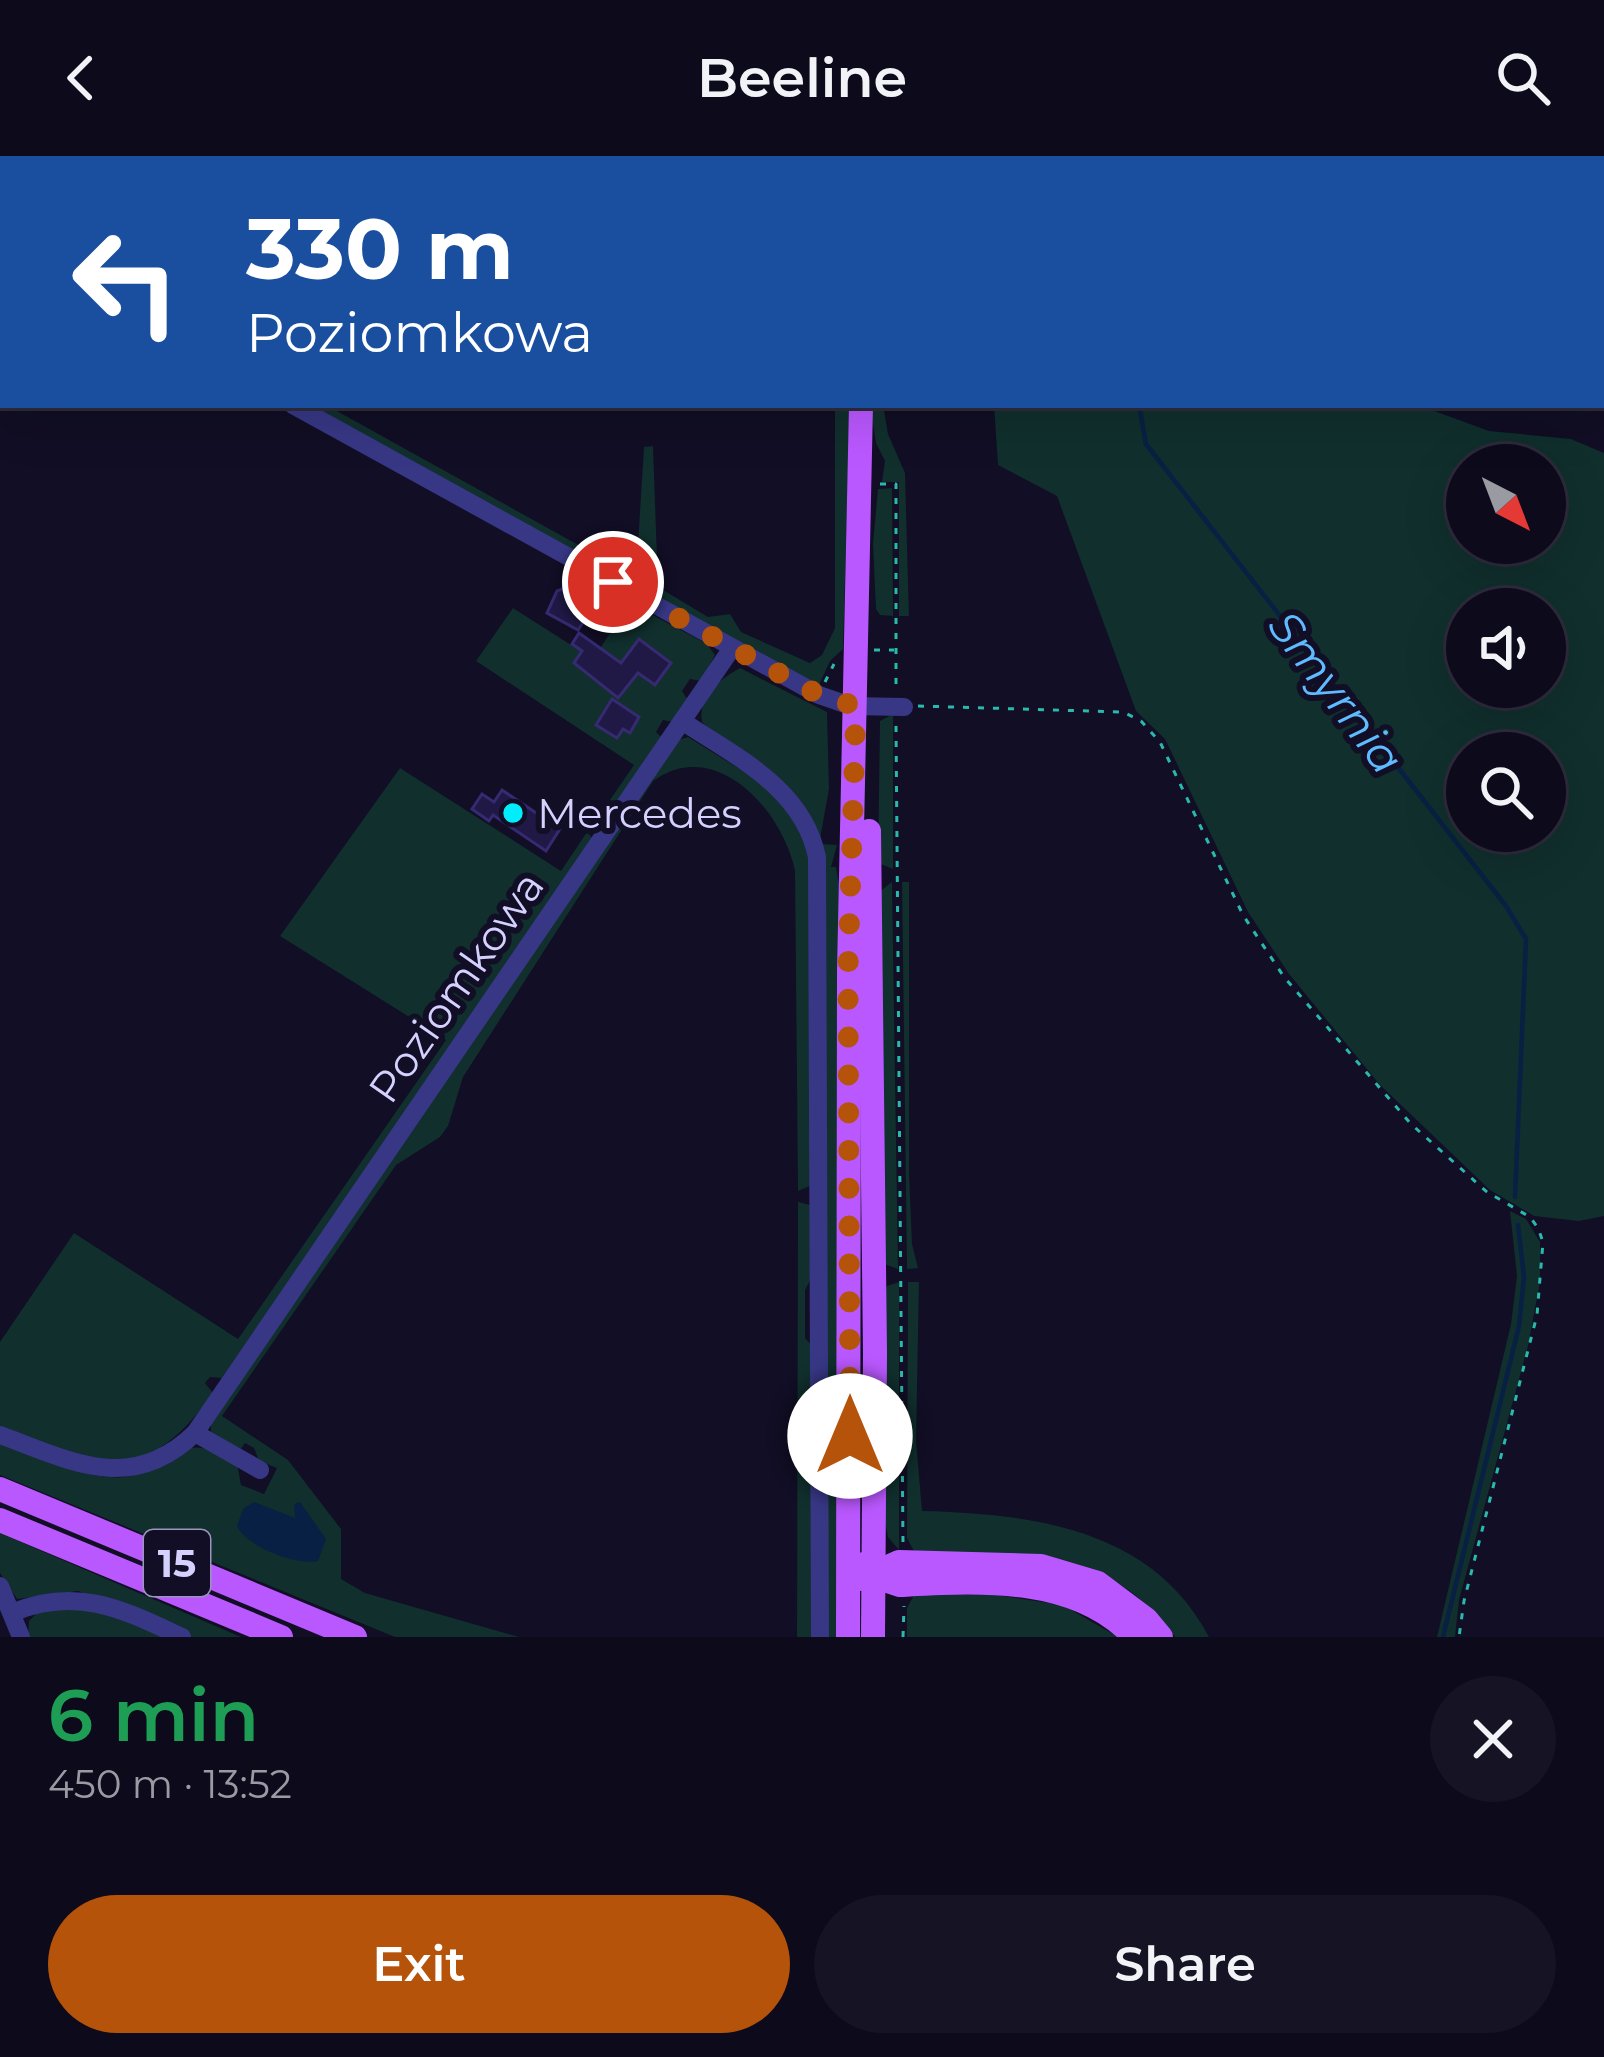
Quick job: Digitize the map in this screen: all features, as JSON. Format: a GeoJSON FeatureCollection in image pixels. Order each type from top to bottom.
{"type":"FeatureCollection","features":[{"type":"Feature","properties":{"kind":"main road"},"geometry":{"type":"LineString","coordinates":[[861,408],[882,707],[871,1572],[875,1637]]}},
{"type":"Feature","properties":{"kind":"main road"},"geometry":{"type":"LineString","coordinates":[[848,1637],[848,970],[882,707]]}},
{"type":"Feature","properties":{"kind":"main road","name":"15"},"geometry":{"type":"LineString","coordinates":[[0,1489],[355,1637]]}},
{"type":"Feature","properties":{"kind":"main road"},"geometry":{"type":"LineString","coordinates":[[875,1489],[882,1543],[904,1574]]}},
{"type":"Feature","properties":{"kind":"main road","name":"15"},"geometry":{"type":"LineString","coordinates":[[0,1520],[273,1635]]}},
{"type":"Feature","properties":{"kind":"main road"},"geometry":{"type":"LineString","coordinates":[[851,1542],[871,1572]]}},
{"type":"Feature","properties":{"kind":"main road"},"geometry":{"type":"LineString","coordinates":[[904,1574],[1063,1570],[1121,1597],[1161,1637]]}},
{"type":"Feature","properties":{"kind":"main road"},"geometry":{"type":"LineString","coordinates":[[848,1594],[871,1572],[1054,1590],[1098,1608],[1134,1637]]}},
{"type":"Feature","properties":{"kind":"main road"},"geometry":{"type":"LineString","coordinates":[[875,1637],[883,1609],[904,1574]]}},
{"type":"Feature","properties":{"kind":"street"},"geometry":{"type":"LineString","coordinates":[[297,408],[819,695],[882,707]]}},
{"type":"Feature","properties":{"kind":"street","name":"Poziomkowa"},"geometry":{"type":"LineString","coordinates":[[194,1433],[732,648]]}},
{"type":"Feature","properties":{"kind":"street"},"geometry":{"type":"LineString","coordinates":[[682,721],[786,795],[810,830],[817,857],[820,1637]]}},
{"type":"Feature","properties":{"kind":"street"},"geometry":{"type":"LineString","coordinates":[[0,1436],[74,1462],[119,1470],[164,1457],[194,1433],[260,1470]]}},
{"type":"Feature","properties":{"kind":"street"},"geometry":{"type":"LineString","coordinates":[[0,1586],[21,1637]]}},
{"type":"Feature","properties":{"kind":"street"},"geometry":{"type":"LineString","coordinates":[[14,1612],[56,1599],[89,1600],[182,1637]]}},
{"type":"Feature","properties":{"kind":"path"},"geometry":{"type":"LineString","coordinates":[[880,484],[896,484],[882,707],[903,1637]]}},
{"type":"Feature","properties":{"kind":"path"},"geometry":{"type":"LineString","coordinates":[[819,695],[837,660]]}},
{"type":"Feature","properties":{"kind":"path"},"geometry":{"type":"LineString","coordinates":[[882,707],[1099,710],[1141,721],[1160,742],[1243,914],[1284,977],[1411,1124],[1468,1177],[1530,1216],[1538,1228],[1543,1242],[1538,1315],[1464,1601],[1459,1637]]}},
{"type":"Feature","properties":{"kind":"green space"},"geometry":{"type":"Polygon","coordinates":[[[309,408],[331,408],[636,577],[644,447],[653,446],[658,587],[708,617],[730,614],[741,632],[810,663],[822,655],[835,628],[835,408],[850,408],[843,649],[830,661],[818,687],[309,408]]]}},
{"type":"Feature","properties":{"kind":"green space"},"geometry":{"type":"Polygon","coordinates":[[[870,408],[884,408],[888,434],[905,473],[909,616],[899,616],[899,482],[882,482],[885,461],[876,443],[870,408]]]}},
{"type":"Feature","properties":{"kind":"green space"},"geometry":{"type":"Polygon","coordinates":[[[994,408],[1426,408],[1489,431],[1571,439],[1604,453],[1604,1216],[1579,1221],[1534,1216],[1490,1190],[1380,1085],[1289,974],[1248,912],[1165,739],[1136,711],[1057,496],[998,465],[994,408]]]}},
{"type":"Feature","properties":{"kind":"green space"},"geometry":{"type":"Polygon","coordinates":[[[892,488],[893,616],[880,615],[876,609],[873,544],[878,489],[892,488]]]}},
{"type":"Feature","properties":{"kind":"green space"},"geometry":{"type":"Polygon","coordinates":[[[630,603],[707,644],[715,655],[701,681],[690,679],[682,691],[688,700],[673,722],[663,720],[656,732],[661,737],[603,825],[594,823],[634,765],[476,661],[513,608],[593,659],[630,603]]]}},
{"type":"Feature","properties":{"kind":"green space"},"geometry":{"type":"Polygon","coordinates":[[[740,668],[827,712],[829,789],[820,839],[702,722],[707,696],[740,668]]]}},
{"type":"Feature","properties":{"kind":"green space"},"geometry":{"type":"Polygon","coordinates":[[[893,714],[893,869],[878,863],[880,721],[893,714]]]}},
{"type":"Feature","properties":{"kind":"green space"},"geometry":{"type":"Polygon","coordinates":[[[688,737],[762,783],[796,820],[812,859],[812,1185],[798,1191],[795,871],[788,848],[777,825],[743,786],[700,767],[677,769],[653,781],[463,1077],[448,1126],[440,1137],[396,1165],[222,1416],[288,1460],[341,1529],[341,1579],[365,1593],[519,1637],[395,1637],[0,1475],[0,1440],[61,1465],[109,1477],[135,1475],[183,1450],[202,1448],[237,1463],[241,1485],[264,1494],[277,1468],[259,1461],[254,1448],[245,1443],[241,1449],[211,1434],[211,1422],[678,740],[688,737]]]}},
{"type":"Feature","properties":{"kind":"green space"},"geometry":{"type":"Polygon","coordinates":[[[400,768],[561,871],[587,832],[593,839],[222,1378],[210,1377],[205,1383],[213,1393],[188,1424],[141,1457],[117,1461],[92,1459],[0,1431],[0,1342],[74,1233],[238,1339],[446,1040],[280,936],[400,768]]]}},
{"type":"Feature","properties":{"kind":"green space"},"geometry":{"type":"Polygon","coordinates":[[[821,844],[837,845],[831,867],[836,867],[841,895],[841,1637],[822,1637],[821,844]]]}},
{"type":"Feature","properties":{"kind":"green space"},"geometry":{"type":"Polygon","coordinates":[[[892,882],[898,1269],[884,1264],[879,892],[892,882]]]}},
{"type":"Feature","properties":{"kind":"green space"},"geometry":{"type":"Polygon","coordinates":[[[902,882],[909,882],[909,1173],[912,1244],[918,1268],[907,1269],[902,882]]]}},
{"type":"Feature","properties":{"kind":"green space"},"geometry":{"type":"Polygon","coordinates":[[[798,1202],[810,1205],[813,1275],[805,1290],[805,1338],[813,1347],[813,1637],[797,1637],[798,1202]]]}},
{"type":"Feature","properties":{"kind":"green space"},"geometry":{"type":"Polygon","coordinates":[[[1510,1211],[1526,1219],[1540,1242],[1540,1282],[1528,1346],[1459,1600],[1455,1637],[1437,1637],[1511,1324],[1517,1276],[1510,1211]]]}},
{"type":"Feature","properties":{"kind":"green space"},"geometry":{"type":"Polygon","coordinates":[[[899,1282],[899,1550],[888,1537],[885,1522],[884,1292],[899,1282]]]}},
{"type":"Feature","properties":{"kind":"green space"},"geometry":{"type":"Polygon","coordinates":[[[908,1282],[919,1282],[916,1441],[922,1511],[1046,1523],[1122,1550],[1156,1572],[1185,1600],[1209,1637],[1175,1637],[1120,1584],[1059,1561],[1026,1556],[916,1555],[907,1538],[908,1282]]]}},
{"type":"Feature","properties":{"kind":"green space"},"geometry":{"type":"Polygon","coordinates":[[[0,1533],[241,1637],[192,1637],[135,1610],[78,1591],[17,1599],[0,1573],[0,1533]]]}},
{"type":"Feature","properties":{"kind":"green space"},"geometry":{"type":"Polygon","coordinates":[[[989,1594],[1063,1605],[1118,1637],[907,1637],[907,1608],[914,1595],[989,1594]]]}},
{"type":"Feature","properties":{"kind":"green space"},"geometry":{"type":"Polygon","coordinates":[[[90,1604],[168,1637],[28,1637],[29,1621],[38,1612],[90,1604]]]}},
{"type":"Feature","properties":{"kind":"water"},"geometry":{"type":"Polygon","coordinates":[[[254,1502],[295,1518],[294,1504],[300,1502],[326,1539],[318,1561],[297,1561],[273,1553],[242,1534],[237,1526],[243,1509],[254,1502]]]}},
{"type":"Feature","properties":{"kind":"building"},"geometry":{"type":"Polygon","coordinates":[[[562,589],[577,603],[589,604],[591,610],[578,630],[547,613],[562,589]]]}},
{"type":"Feature","properties":{"kind":"building"},"geometry":{"type":"Polygon","coordinates":[[[579,633],[621,663],[639,639],[671,663],[655,685],[638,673],[618,698],[574,663],[582,651],[572,644],[579,633]]]}},
{"type":"Feature","properties":{"kind":"building"},"geometry":{"type":"Polygon","coordinates":[[[612,699],[639,717],[630,733],[623,729],[617,738],[596,725],[612,699]]]}},
{"type":"Feature","properties":{"kind":"building"},"geometry":{"type":"Polygon","coordinates":[[[502,790],[560,829],[546,851],[493,815],[489,821],[472,809],[482,794],[494,802],[502,790]]]}},
{"type":"Feature","properties":{"kind":"waterway","name":"Smyrnia"},"geometry":{"type":"LineString","coordinates":[[1140,408],[1146,444],[1506,906],[1526,939],[1515,1197]]}},
{"type":"Feature","properties":{"kind":"waterway","name":"Smyrnia"},"geometry":{"type":"LineString","coordinates":[[1443,1637],[1519,1326],[1524,1277],[1518,1225]]}},
{"type":"Feature","properties":{"kind":"place","name":"Mercedes"},"geometry":{"type":"Point","coordinates":[513,813]}},
{"type":"Feature","properties":{"kind":"route"},"geometry":{"type":"LineString","coordinates":[[613,582],[819,695],[856,706],[848,970],[850,1436]]}}]}
